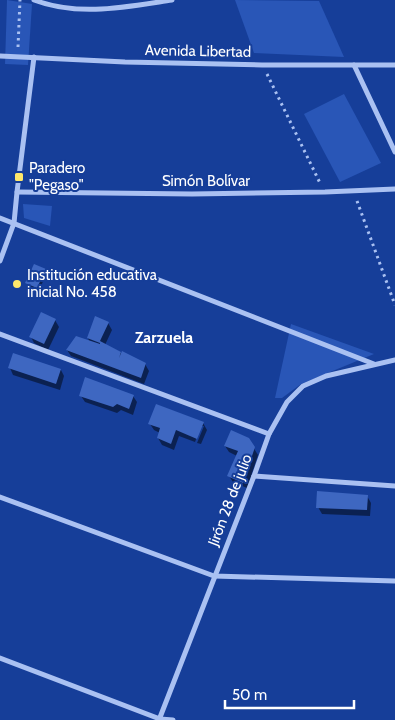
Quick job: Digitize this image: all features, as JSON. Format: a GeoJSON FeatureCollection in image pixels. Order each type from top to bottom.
{"type":"FeatureCollection","features":[{"type":"Feature","properties":{"kind":"street"},"geometry":{"type":"LineString","coordinates":[[34,0],[48,6],[105,10],[172,0]]}},
{"type":"Feature","properties":{"kind":"street","name":"Avenida Libertad"},"geometry":{"type":"LineString","coordinates":[[0,56],[125,62],[395,65]]}},
{"type":"Feature","properties":{"kind":"street"},"geometry":{"type":"LineString","coordinates":[[0,261],[14,223],[34,57]]}},
{"type":"Feature","properties":{"kind":"street"},"geometry":{"type":"LineString","coordinates":[[354,65],[395,152]]}},
{"type":"Feature","properties":{"kind":"street","name":"Simón Bolívar"},"geometry":{"type":"LineString","coordinates":[[17,192],[192,194],[395,189]]}},
{"type":"Feature","properties":{"kind":"street"},"geometry":{"type":"LineString","coordinates":[[0,218],[376,365]]}},
{"type":"Feature","properties":{"kind":"street"},"geometry":{"type":"LineString","coordinates":[[0,334],[269,434]]}},
{"type":"Feature","properties":{"kind":"street","name":"Jirón 28 de julio"},"geometry":{"type":"LineString","coordinates":[[160,720],[269,434],[287,402],[303,386],[326,376],[395,360]]}},
{"type":"Feature","properties":{"kind":"street"},"geometry":{"type":"LineString","coordinates":[[254,476],[395,486]]}},
{"type":"Feature","properties":{"kind":"street"},"geometry":{"type":"LineString","coordinates":[[0,497],[214,576],[395,580]]}},
{"type":"Feature","properties":{"kind":"street"},"geometry":{"type":"LineString","coordinates":[[0,658],[160,720],[172,720]]}},
{"type":"Feature","properties":{"kind":"path"},"geometry":{"type":"LineString","coordinates":[[17,57],[20,0]]}},
{"type":"Feature","properties":{"kind":"path"},"geometry":{"type":"LineString","coordinates":[[262,65],[325,192]]}},
{"type":"Feature","properties":{"kind":"path"},"geometry":{"type":"LineString","coordinates":[[353,191],[395,305]]}},
{"type":"Feature","properties":{"kind":"shaded area"},"geometry":{"type":"Polygon","coordinates":[[[7,0],[32,4],[28,65],[5,64],[7,0]]]}},
{"type":"Feature","properties":{"kind":"shaded area"},"geometry":{"type":"Polygon","coordinates":[[[235,0],[319,1],[344,57],[254,53],[235,0]]]}},
{"type":"Feature","properties":{"kind":"shaded area"},"geometry":{"type":"Polygon","coordinates":[[[344,94],[381,163],[340,182],[304,114],[344,94]]]}},
{"type":"Feature","properties":{"kind":"shaded area"},"geometry":{"type":"Polygon","coordinates":[[[23,204],[52,206],[50,226],[24,218],[23,204]]]}},
{"type":"Feature","properties":{"kind":"shaded area"},"geometry":{"type":"Polygon","coordinates":[[[291,324],[374,354],[301,384],[282,398],[275,398],[291,324]]]}},
{"type":"Feature","properties":{"kind":"building"},"geometry":{"type":"Polygon","coordinates":[[[34,264],[46,269],[37,288],[25,283],[34,264]]]}},
{"type":"Feature","properties":{"kind":"building"},"geometry":{"type":"Polygon","coordinates":[[[41,312],[56,319],[44,344],[29,337],[41,312]]]}},
{"type":"Feature","properties":{"kind":"building"},"geometry":{"type":"Polygon","coordinates":[[[95,316],[109,322],[100,341],[121,352],[119,358],[122,351],[146,363],[141,378],[66,350],[76,336],[100,344],[87,338],[95,316]]]}},
{"type":"Feature","properties":{"kind":"building"},"geometry":{"type":"Polygon","coordinates":[[[13,353],[61,369],[56,384],[8,368],[13,353]]]}},
{"type":"Feature","properties":{"kind":"building"},"geometry":{"type":"Polygon","coordinates":[[[85,377],[134,395],[129,409],[117,404],[113,407],[79,396],[85,377]]]}},
{"type":"Feature","properties":{"kind":"building"},"geometry":{"type":"Polygon","coordinates":[[[156,404],[204,422],[197,439],[176,430],[171,444],[157,438],[160,428],[148,424],[156,404]]]}},
{"type":"Feature","properties":{"kind":"building"},"geometry":{"type":"Polygon","coordinates":[[[231,430],[249,438],[255,447],[243,483],[227,476],[238,451],[224,446],[231,430]]]}},
{"type":"Feature","properties":{"kind":"building"},"geometry":{"type":"Polygon","coordinates":[[[317,491],[368,495],[367,510],[316,508],[317,491]]]}},
{"type":"Feature","properties":{"kind":"place","name":"Paradero \"Pegaso\""},"geometry":{"type":"Point","coordinates":[19,177]}},
{"type":"Feature","properties":{"kind":"place","name":"Institución educativa inicial No. 458"},"geometry":{"type":"Point","coordinates":[17,284]}},
{"type":"Feature","properties":{"kind":"district","name":"Zarzuela"},"geometry":{"type":"Point","coordinates":[164,337]}}]}
